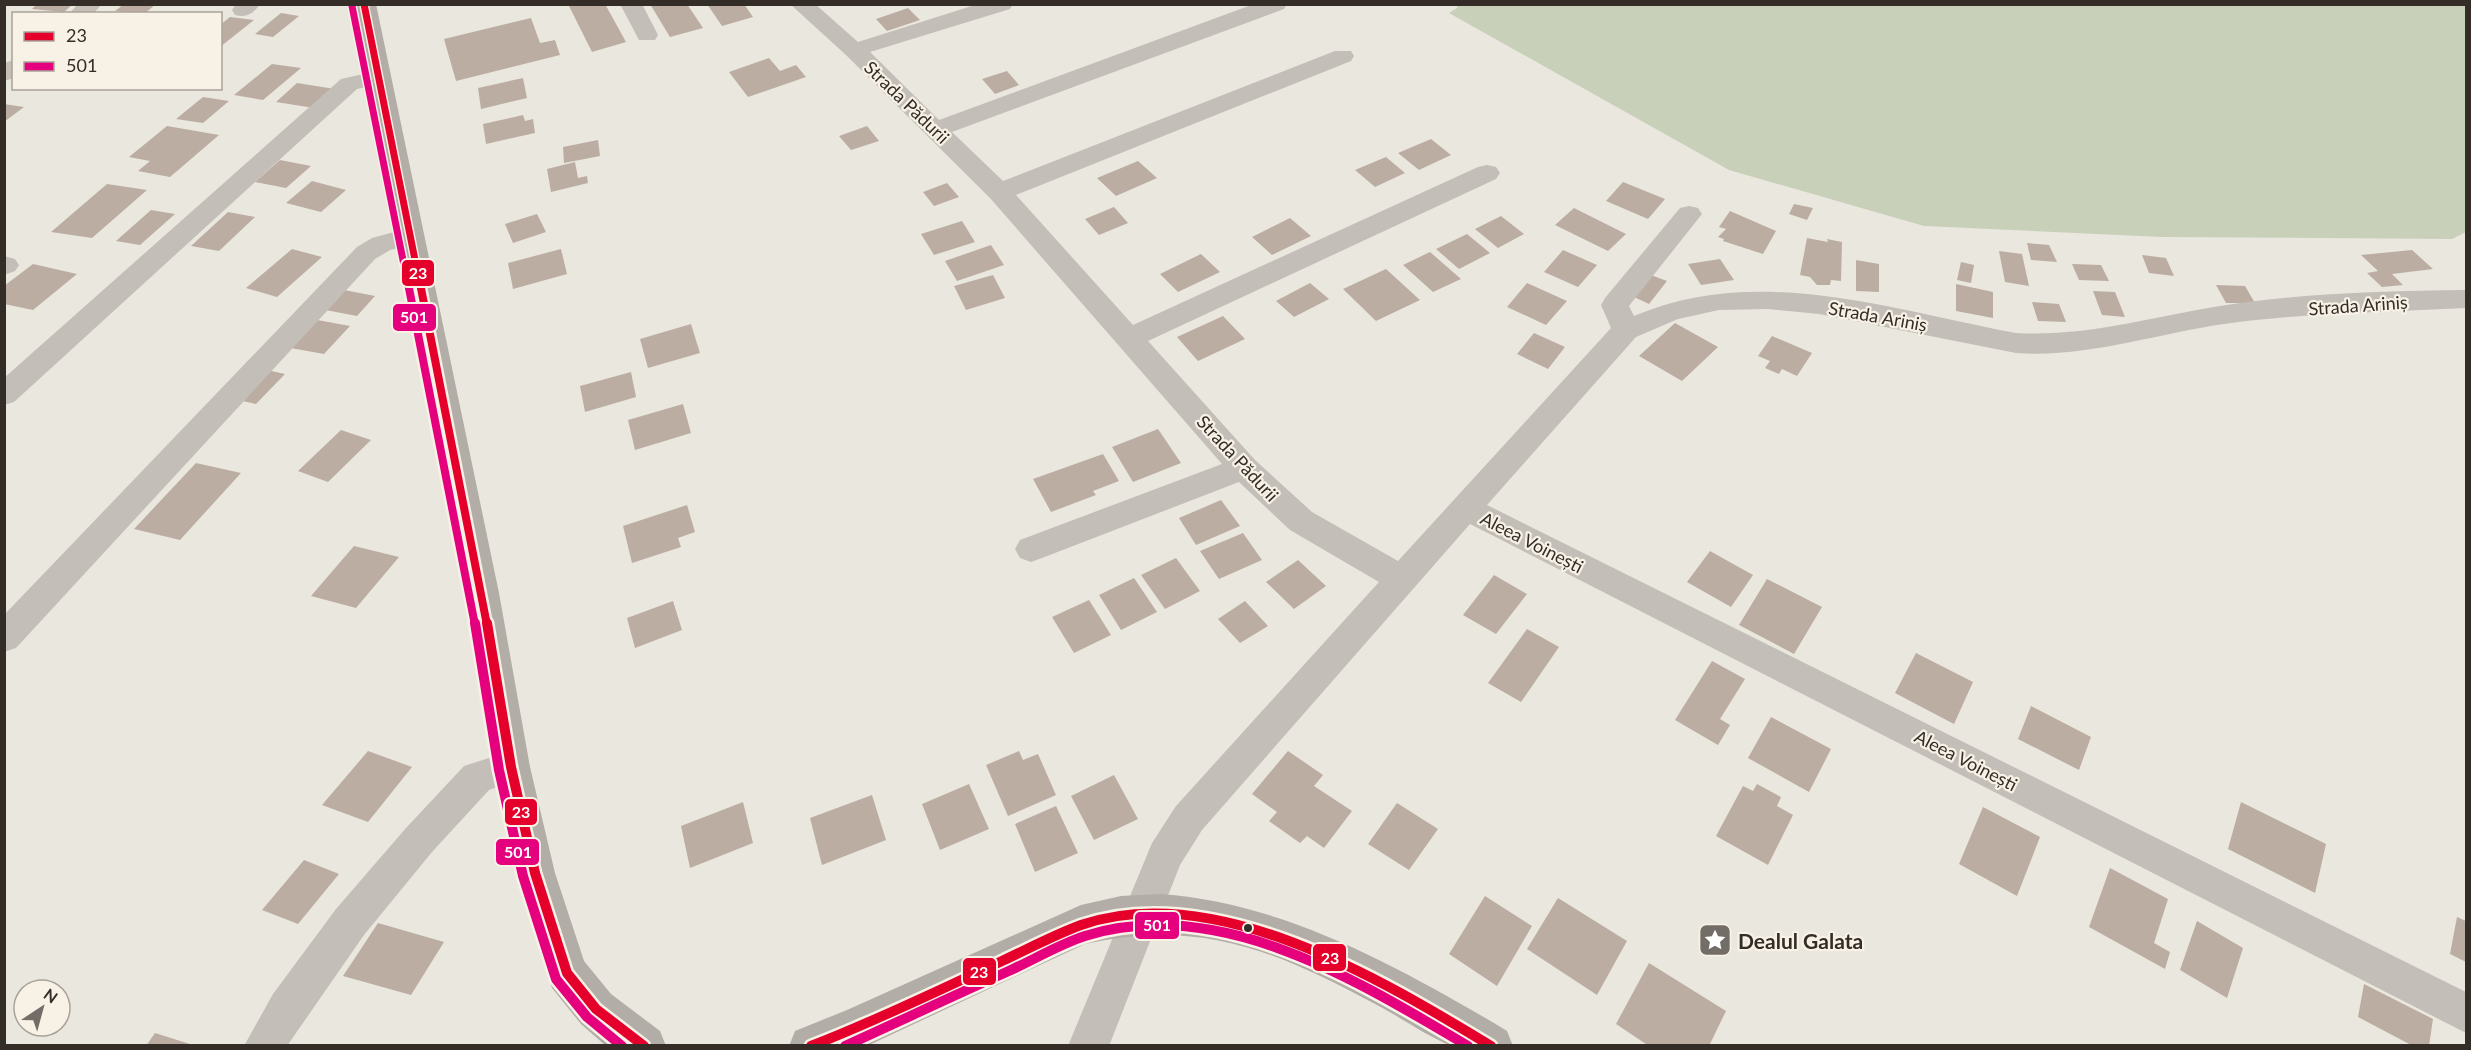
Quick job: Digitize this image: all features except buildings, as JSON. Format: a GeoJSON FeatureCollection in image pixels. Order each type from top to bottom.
{"type":"FeatureCollection","features":[{"type":"Feature","properties":{"kind":"main road"},"geometry":{"type":"LineString","coordinates":[[366,5],[408,237],[482,593],[511,767],[535,873],[567,974],[626,1041]]}},
{"type":"Feature","properties":{"kind":"main road"},"geometry":{"type":"LineString","coordinates":[[810,1046],[855,1029],[1081,925],[1107,917],[1143,912],[1210,918],[1249,926],[1306,946],[1492,1046]]}},
{"type":"Feature","properties":{"kind":"street"},"geometry":{"type":"LineString","coordinates":[[631,4],[647,35]]}},
{"type":"Feature","properties":{"kind":"street","name":"Strada Pădurii"},"geometry":{"type":"LineString","coordinates":[[801,4],[854,51],[999,192],[1244,468],[1301,521],[1401,579]]}},
{"type":"Feature","properties":{"kind":"street"},"geometry":{"type":"LineString","coordinates":[[854,51],[1002,4]]}},
{"type":"Feature","properties":{"kind":"street"},"geometry":{"type":"LineString","coordinates":[[935,130],[1276,4]]}},
{"type":"Feature","properties":{"kind":"street"},"geometry":{"type":"LineString","coordinates":[[999,192],[1342,57]]}},
{"type":"Feature","properties":{"kind":"street"},"geometry":{"type":"LineString","coordinates":[[4,394],[349,84],[378,78]]}},
{"type":"Feature","properties":{"kind":"street"},"geometry":{"type":"LineString","coordinates":[[1130,338],[1487,173]]}},
{"type":"Feature","properties":{"kind":"street"},"geometry":{"type":"LineString","coordinates":[[1626,330],[1615,305],[1689,214]]}},
{"type":"Feature","properties":{"kind":"street"},"geometry":{"type":"LineString","coordinates":[[4,638],[366,253],[381,244],[408,237]]}},
{"type":"Feature","properties":{"kind":"street","name":"Strada Ariniș"},"geometry":{"type":"LineString","coordinates":[[1401,579],[1626,330],[1662,311],[1736,299],[1755,300],[1902,318],[2016,343],[2038,344],[2068,342],[2223,315],[2466,299]]}},
{"type":"Feature","properties":{"kind":"street"},"geometry":{"type":"LineString","coordinates":[[1031,549],[1244,468]]}},
{"type":"Feature","properties":{"kind":"street","name":"Aleea Voinești"},"geometry":{"type":"LineString","coordinates":[[1466,508],[2466,1013]]}},
{"type":"Feature","properties":{"kind":"street"},"geometry":{"type":"LineString","coordinates":[[1088,1046],[1166,855],[1189,818],[1401,579]]}},
{"type":"Feature","properties":{"kind":"street"},"geometry":{"type":"LineString","coordinates":[[264,1046],[287,1008],[350,922],[418,840],[477,778],[511,767]]}},
{"type":"Feature","properties":{"kind":"green space"},"geometry":{"type":"Polygon","coordinates":[[[1458,4],[2466,5],[2466,232],[2452,239],[2161,237],[1924,226],[1729,170],[1449,13],[1457,8],[1458,4]]]}},
{"type":"Feature","properties":{"kind":"transit line","name":"23"},"geometry":{"type":"LineString","coordinates":[[364,4],[482,593],[511,767],[535,873],[567,973],[596,1009],[644,1046]]}},
{"type":"Feature","properties":{"kind":"transit line","name":"501"},"geometry":{"type":"LineString","coordinates":[[352,6],[470,595],[499,770],[523,876],[556,979],[587,1017],[622,1046]]}},
{"type":"Feature","properties":{"kind":"transit line","name":"23"},"geometry":{"type":"LineString","coordinates":[[811,1046],[855,1029],[1081,925],[1142,914],[1205,918],[1248,928],[1291,942],[1333,959],[1416,1001],[1491,1046]]}},
{"type":"Feature","properties":{"kind":"transit line","name":"501"},"geometry":{"type":"LineString","coordinates":[[845,1046],[1085,936],[1151,925],[1201,929],[1241,937],[1281,950],[1360,985],[1468,1046]]}},
{"type":"Feature","properties":{"kind":"place","name":"Dealul Galata"},"geometry":{"type":"Point","coordinates":[1715,940]}}]}
